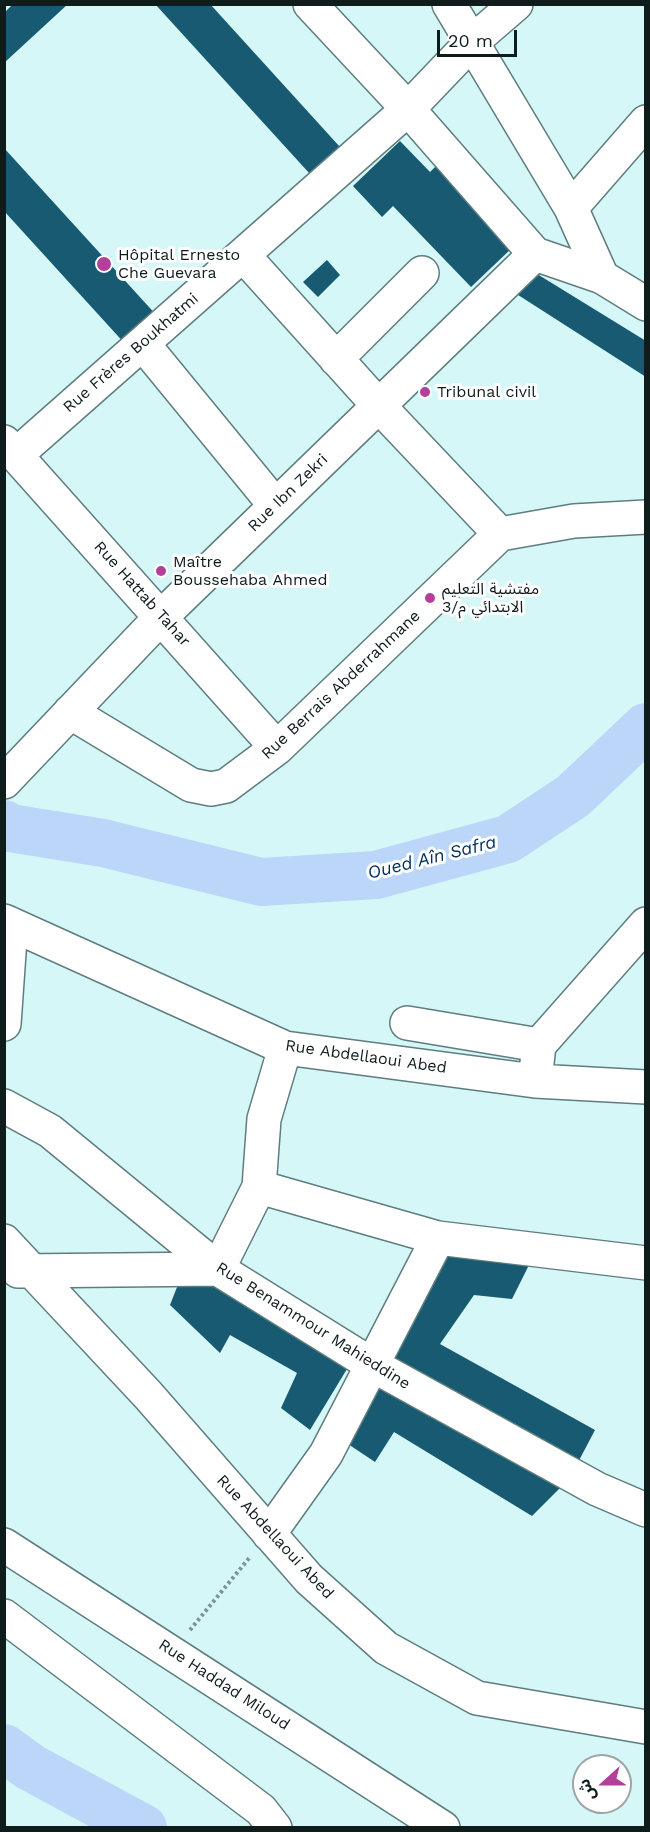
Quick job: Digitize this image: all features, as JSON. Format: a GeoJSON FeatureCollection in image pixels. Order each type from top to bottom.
{"type":"FeatureCollection","features":[{"type":"Feature","properties":{"kind":"street"},"geometry":{"type":"LineString","coordinates":[[310,4],[408,109],[535,254],[602,277],[645,304]]}},
{"type":"Feature","properties":{"kind":"street"},"geometry":{"type":"LineString","coordinates":[[449,4],[571,208],[602,277]]}},
{"type":"Feature","properties":{"kind":"street","name":"Rue Frères Boukhatmi"},"geometry":{"type":"LineString","coordinates":[[10,448],[142,344],[408,109],[472,42],[516,4]]}},
{"type":"Feature","properties":{"kind":"street"},"geometry":{"type":"LineString","coordinates":[[571,208],[645,122]]}},
{"type":"Feature","properties":{"kind":"street","name":"Rue Ibn Zekri"},"geometry":{"type":"LineString","coordinates":[[4,782],[162,616],[535,254]]}},
{"type":"Feature","properties":{"kind":"street"},"geometry":{"type":"LineString","coordinates":[[243,255],[378,405],[500,534],[574,521],[645,517]]}},
{"type":"Feature","properties":{"kind":"street"},"geometry":{"type":"LineString","coordinates":[[336,359],[422,273]]}},
{"type":"Feature","properties":{"kind":"street"},"geometry":{"type":"LineString","coordinates":[[142,344],[275,505]]}},
{"type":"Feature","properties":{"kind":"street","name":"Rue Hattab Tahar"},"geometry":{"type":"LineString","coordinates":[[10,448],[162,616],[277,748]]}},
{"type":"Feature","properties":{"kind":"street","name":"Rue Berrais Abderrahmane"},"geometry":{"type":"LineString","coordinates":[[70,712],[191,785],[211,789],[226,786],[277,748],[500,534]]}},
{"type":"Feature","properties":{"kind":"street"},"geometry":{"type":"LineString","coordinates":[[4,1024],[8,922]]}},
{"type":"Feature","properties":{"kind":"street","name":"Rue Abdellaoui Abed"},"geometry":{"type":"LineString","coordinates":[[8,922],[285,1048],[535,1081],[645,1087]]}},
{"type":"Feature","properties":{"kind":"street"},"geometry":{"type":"LineString","coordinates":[[535,1081],[539,1045],[645,924]]}},
{"type":"Feature","properties":{"kind":"street"},"geometry":{"type":"LineString","coordinates":[[407,1023],[539,1045]]}},
{"type":"Feature","properties":{"kind":"street"},"geometry":{"type":"LineString","coordinates":[[18,1271],[218,1269],[259,1187],[264,1119],[285,1048]]}},
{"type":"Feature","properties":{"kind":"street","name":"Rue Benammour Mahieddine"},"geometry":{"type":"LineString","coordinates":[[4,1106],[50,1131],[218,1269],[374,1366],[597,1489],[645,1510]]}},
{"type":"Feature","properties":{"kind":"street"},"geometry":{"type":"LineString","coordinates":[[259,1187],[438,1238],[645,1263]]}},
{"type":"Feature","properties":{"kind":"street"},"geometry":{"type":"LineString","coordinates":[[269,1534],[326,1454],[374,1366],[438,1238]]}},
{"type":"Feature","properties":{"kind":"street","name":"Rue Abdellaoui Abed"},"geometry":{"type":"LineString","coordinates":[[4,1242],[18,1271],[148,1395],[309,1579],[386,1648],[477,1698],[645,1727]]}},
{"type":"Feature","properties":{"kind":"street","name":"Rue Haddad Miloud"},"geometry":{"type":"LineString","coordinates":[[4,1545],[443,1827]]}},
{"type":"Feature","properties":{"kind":"street"},"geometry":{"type":"LineString","coordinates":[[4,1616],[261,1810],[275,1827]]}},
{"type":"Feature","properties":{"kind":"path"},"geometry":{"type":"LineString","coordinates":[[172,1651],[269,1534]]}},
{"type":"Feature","properties":{"kind":"building"},"geometry":{"type":"Polygon","coordinates":[[[13,4],[68,4],[4,63],[4,13],[13,4]]]}},
{"type":"Feature","properties":{"kind":"building"},"geometry":{"type":"Polygon","coordinates":[[[155,4],[210,4],[340,147],[310,174],[155,4]]]}},
{"type":"Feature","properties":{"kind":"building"},"geometry":{"type":"Polygon","coordinates":[[[400,141],[430,172],[436,166],[513,247],[471,287],[393,206],[382,217],[353,186],[400,141]]]}},
{"type":"Feature","properties":{"kind":"building"},"geometry":{"type":"Polygon","coordinates":[[[4,148],[159,318],[127,346],[4,211],[4,148]]]}},
{"type":"Feature","properties":{"kind":"building"},"geometry":{"type":"Polygon","coordinates":[[[327,260],[340,275],[318,297],[303,282],[327,260]]]}},
{"type":"Feature","properties":{"kind":"building"},"geometry":{"type":"Polygon","coordinates":[[[529,269],[646,341],[646,377],[515,293],[529,269]]]}},
{"type":"Feature","properties":{"kind":"building"},"geometry":{"type":"Polygon","coordinates":[[[442,1248],[532,1259],[512,1299],[474,1295],[440,1344],[595,1430],[575,1468],[387,1362],[442,1248]]]}},
{"type":"Feature","properties":{"kind":"building"},"geometry":{"type":"Polygon","coordinates":[[[179,1282],[228,1285],[350,1364],[310,1430],[281,1408],[297,1373],[230,1335],[220,1353],[170,1305],[179,1282]]]}},
{"type":"Feature","properties":{"kind":"building"},"geometry":{"type":"Polygon","coordinates":[[[384,1382],[565,1483],[532,1516],[394,1432],[375,1462],[345,1442],[384,1382]]]}},
{"type":"Feature","properties":{"kind":"waterway","name":"Oued Aîn Safra"},"geometry":{"type":"LineString","coordinates":[[4,824],[10,828],[103,843],[261,882],[376,875],[508,839],[573,796],[646,727]]}},
{"type":"Feature","properties":{"kind":"waterway","name":"Oued Aîn Safra"},"geometry":{"type":"LineString","coordinates":[[4,1748],[30,1767],[143,1828]]}},
{"type":"Feature","properties":{"kind":"place","name":"Hôpital Ernesto Che Guevara"},"geometry":{"type":"Point","coordinates":[104,264]}},
{"type":"Feature","properties":{"kind":"place","name":"Tribunal civil"},"geometry":{"type":"Point","coordinates":[425,392]}},
{"type":"Feature","properties":{"kind":"place","name":"Maître Boussehaba Ahmed"},"geometry":{"type":"Point","coordinates":[161,571]}},
{"type":"Feature","properties":{"kind":"place","name":"مفتشية التعليم الابتدائي م/3"},"geometry":{"type":"Point","coordinates":[430,598]}}]}
